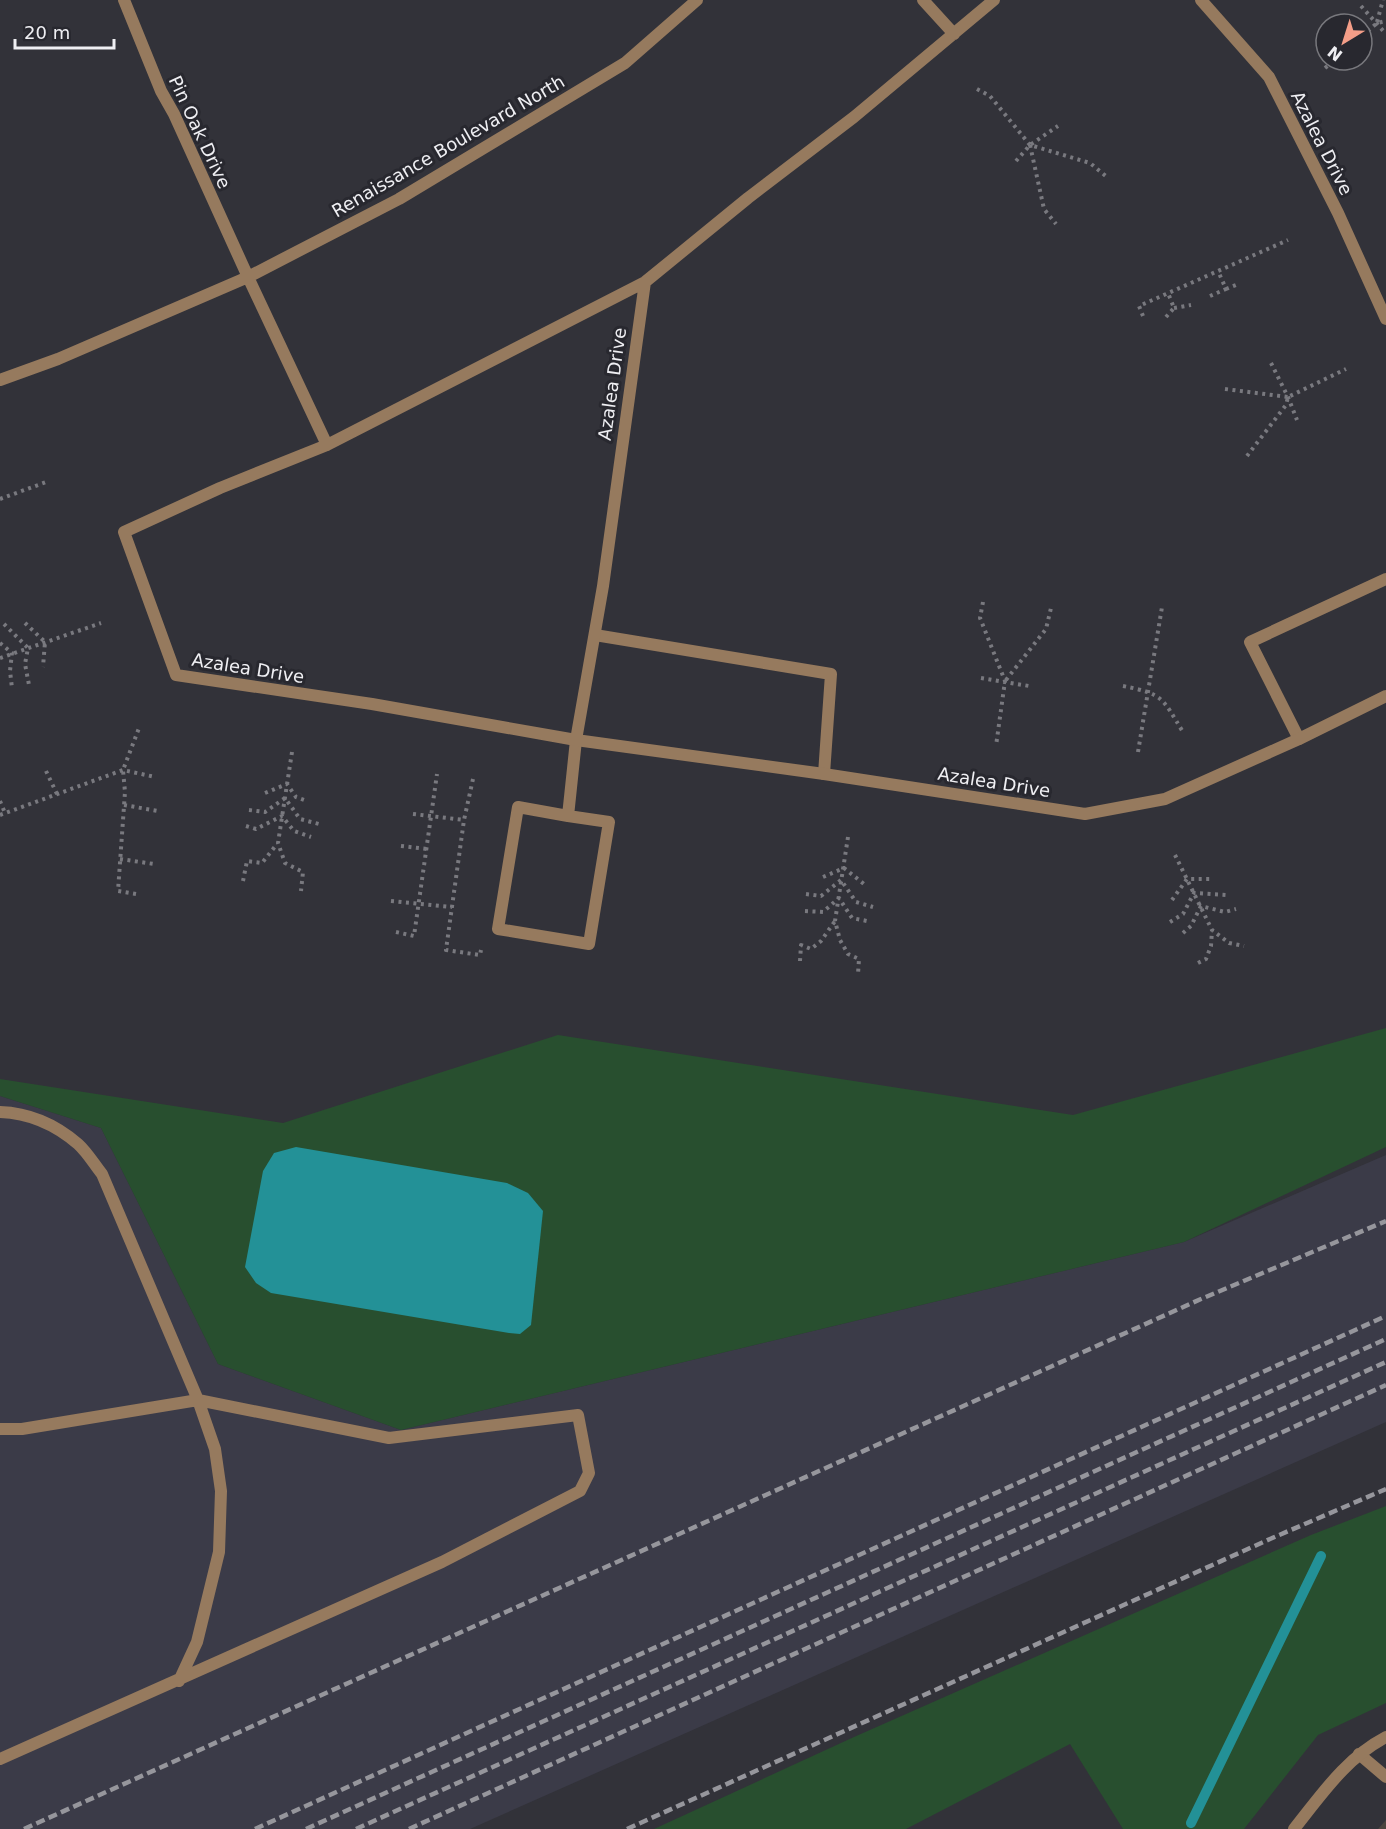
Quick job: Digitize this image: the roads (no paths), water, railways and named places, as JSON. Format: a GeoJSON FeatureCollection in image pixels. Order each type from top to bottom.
{"type":"FeatureCollection","features":[{"type":"Feature","properties":{"kind":"street","name":"Pin Oak Drive"},"geometry":{"type":"LineString","coordinates":[[124,0],[160,91],[174,114],[248,277]]}},
{"type":"Feature","properties":{"kind":"street","name":"Renaissance Boulevard North"},"geometry":{"type":"LineString","coordinates":[[0,380],[58,359],[248,277],[399,199],[625,63],[698,0]]}},
{"type":"Feature","properties":{"kind":"street"},"geometry":{"type":"LineString","coordinates":[[923,0],[954,34]]}},
{"type":"Feature","properties":{"kind":"street","name":"Azalea Drive"},"geometry":{"type":"LineString","coordinates":[[994,0],[854,117],[748,198],[645,282],[327,445],[220,488],[124,532],[176,675],[372,704],[576,740],[824,774],[1085,814],[1166,799],[1299,739],[1386,696]]}},
{"type":"Feature","properties":{"kind":"street","name":"Azalea Drive"},"geometry":{"type":"LineString","coordinates":[[1201,0],[1269,77],[1381,293],[1386,319]]}},
{"type":"Feature","properties":{"kind":"street"},"geometry":{"type":"LineString","coordinates":[[248,277],[327,445]]}},
{"type":"Feature","properties":{"kind":"street","name":"Azalea Drive"},"geometry":{"type":"LineString","coordinates":[[576,740],[603,586],[645,282]]}},
{"type":"Feature","properties":{"kind":"street"},"geometry":{"type":"LineString","coordinates":[[1299,739],[1250,642],[1386,579]]}},
{"type":"Feature","properties":{"kind":"street"},"geometry":{"type":"LineString","coordinates":[[595,635],[831,674],[824,774]]}},
{"type":"Feature","properties":{"kind":"street"},"geometry":{"type":"LineString","coordinates":[[568,816],[576,740]]}},
{"type":"Feature","properties":{"kind":"street"},"geometry":{"type":"LineString","coordinates":[[518,807],[568,816],[609,822],[589,944],[498,929],[518,807]]}},
{"type":"Feature","properties":{"kind":"street"},"geometry":{"type":"LineString","coordinates":[[0,1112],[14,1113],[49,1124],[79,1145],[102,1174],[198,1400],[214,1449],[221,1491],[219,1552],[197,1642],[179,1681]]}},
{"type":"Feature","properties":{"kind":"street"},"geometry":{"type":"LineString","coordinates":[[0,1429],[22,1429],[198,1400],[389,1438],[578,1415],[589,1473],[580,1491],[442,1562],[0,1760]]}},
{"type":"Feature","properties":{"kind":"street"},"geometry":{"type":"LineString","coordinates":[[1294,1829],[1346,1764],[1386,1737]]}},
{"type":"Feature","properties":{"kind":"street"},"geometry":{"type":"LineString","coordinates":[[1359,1754],[1386,1777]]}},
{"type":"Feature","properties":{"kind":"water"},"geometry":{"type":"Polygon","coordinates":[[[296,1147],[507,1183],[528,1193],[543,1211],[531,1325],[520,1334],[509,1333],[271,1293],[256,1283],[245,1267],[263,1171],[274,1153],[296,1147]]]}},
{"type":"Feature","properties":{"kind":"waterway"},"geometry":{"type":"LineString","coordinates":[[1191,1823],[1321,1556]]}},
{"type":"Feature","properties":{"kind":"railway"},"geometry":{"type":"LineString","coordinates":[[24,1829],[1201,1299],[1386,1221]]}},
{"type":"Feature","properties":{"kind":"railway"},"geometry":{"type":"LineString","coordinates":[[255,1829],[1386,1316]]}},
{"type":"Feature","properties":{"kind":"railway"},"geometry":{"type":"LineString","coordinates":[[306,1829],[1386,1339]]}},
{"type":"Feature","properties":{"kind":"railway"},"geometry":{"type":"LineString","coordinates":[[356,1829],[1386,1362]]}},
{"type":"Feature","properties":{"kind":"railway"},"geometry":{"type":"LineString","coordinates":[[409,1829],[1386,1385]]}},
{"type":"Feature","properties":{"kind":"railway"},"geometry":{"type":"LineString","coordinates":[[627,1829],[1386,1489]]}}]}
